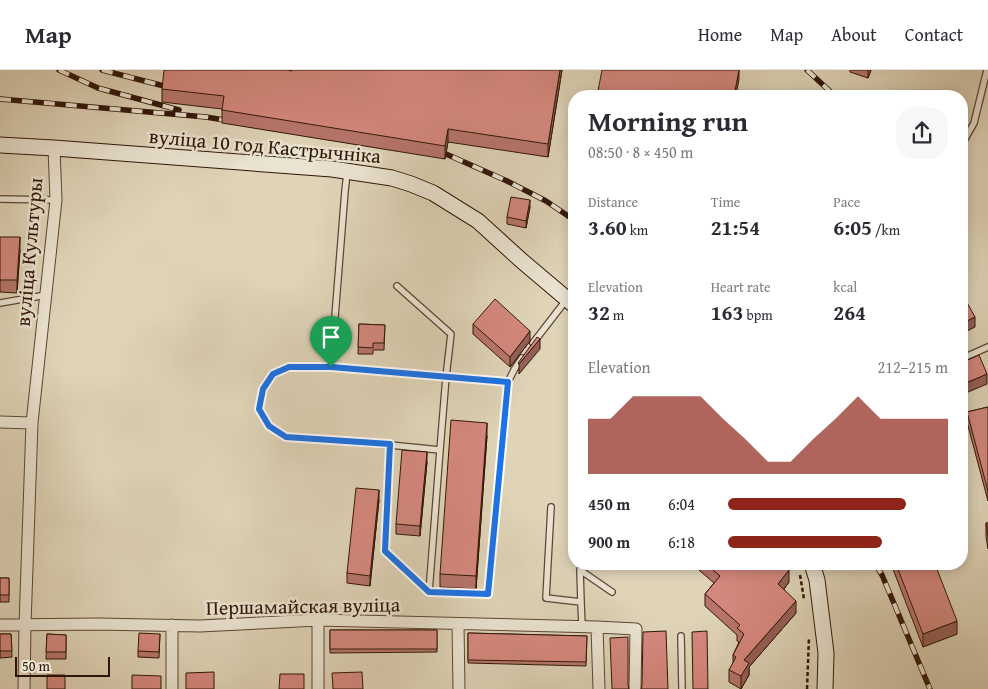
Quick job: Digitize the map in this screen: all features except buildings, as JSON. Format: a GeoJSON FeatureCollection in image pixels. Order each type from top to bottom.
{"type":"FeatureCollection","features":[{"type":"Feature","properties":{"kind":"street","name":"вуліца 10 год Кастрычніка"},"geometry":{"type":"LineString","coordinates":[[0,145],[332,169],[392,178],[433,193],[478,220],[568,300]]}},
{"type":"Feature","properties":{"kind":"street","name":"вуліца Культуры"},"geometry":{"type":"LineString","coordinates":[[24,689],[32,423],[56,200],[54,148]]}},
{"type":"Feature","properties":{"kind":"street"},"geometry":{"type":"LineString","coordinates":[[0,422],[32,423]]}},
{"type":"Feature","properties":{"kind":"street"},"geometry":{"type":"LineString","coordinates":[[814,570],[817,580],[826,654],[825,689]]}},
{"type":"Feature","properties":{"kind":"street"},"geometry":{"type":"LineString","coordinates":[[318,620],[318,689]]}},
{"type":"Feature","properties":{"kind":"street","name":"Першамайская вуліца"},"geometry":{"type":"LineString","coordinates":[[0,625],[200,626],[318,620],[636,629],[635,689]]}},
{"type":"Feature","properties":{"kind":"street"},"geometry":{"type":"LineString","coordinates":[[458,624],[459,689]]}},
{"type":"Feature","properties":{"kind":"street"},"geometry":{"type":"LineString","coordinates":[[172,625],[172,689]]}},
{"type":"Feature","properties":{"kind":"street"},"geometry":{"type":"LineString","coordinates":[[597,627],[599,689]]}},
{"type":"Feature","properties":{"kind":"lane"},"geometry":{"type":"LineString","coordinates":[[968,134],[974,123],[987,70]]}},
{"type":"Feature","properties":{"kind":"lane"},"geometry":{"type":"LineString","coordinates":[[331,367],[348,171]]}},
{"type":"Feature","properties":{"kind":"lane"},"geometry":{"type":"LineString","coordinates":[[0,199],[56,200]]}},
{"type":"Feature","properties":{"kind":"lane"},"geometry":{"type":"LineString","coordinates":[[397,286],[451,334],[429,592]]}},
{"type":"Feature","properties":{"kind":"lane"},"geometry":{"type":"LineString","coordinates":[[0,303],[46,295]]}},
{"type":"Feature","properties":{"kind":"lane"},"geometry":{"type":"LineString","coordinates":[[390,444],[385,551],[429,592],[488,594],[508,382],[514,370],[568,304]]}},
{"type":"Feature","properties":{"kind":"lane"},"geometry":{"type":"LineString","coordinates":[[968,356],[988,347]]}},
{"type":"Feature","properties":{"kind":"lane"},"geometry":{"type":"LineString","coordinates":[[440,450],[390,444],[286,437],[269,426],[259,409],[263,389],[273,374],[289,367],[331,367],[508,382]]}},
{"type":"Feature","properties":{"kind":"lane"},"geometry":{"type":"LineString","coordinates":[[551,507],[546,598],[580,602]]}},
{"type":"Feature","properties":{"kind":"lane"},"geometry":{"type":"LineString","coordinates":[[582,627],[580,570],[612,592]]}},
{"type":"Feature","properties":{"kind":"lane"},"geometry":{"type":"LineString","coordinates":[[681,636],[682,689]]}},
{"type":"Feature","properties":{"kind":"path"},"geometry":{"type":"LineString","coordinates":[[800,573],[805,602]]}},
{"type":"Feature","properties":{"kind":"path"},"geometry":{"type":"LineString","coordinates":[[807,689],[810,630]]}},
{"type":"Feature","properties":{"kind":"railway"},"geometry":{"type":"LineString","coordinates":[[59,70],[98,88],[179,110]]}},
{"type":"Feature","properties":{"kind":"railway"},"geometry":{"type":"LineString","coordinates":[[102,70],[164,86]]}},
{"type":"Feature","properties":{"kind":"railway"},"geometry":{"type":"LineString","coordinates":[[807,70],[829,90]]}},
{"type":"Feature","properties":{"kind":"railway"},"geometry":{"type":"LineString","coordinates":[[0,99],[206,117],[236,122]]}},
{"type":"Feature","properties":{"kind":"railway"},"geometry":{"type":"LineString","coordinates":[[432,149],[507,181],[546,201],[568,216]]}},
{"type":"Feature","properties":{"kind":"railway"},"geometry":{"type":"LineString","coordinates":[[879,570],[930,689]]}},
{"type":"Feature","properties":{"kind":"route"},"geometry":{"type":"LineString","coordinates":[[289,367],[331,367],[508,382],[488,594],[429,592],[385,551],[390,444],[286,437],[269,426],[259,409],[263,389],[273,374],[289,367]]}}]}
